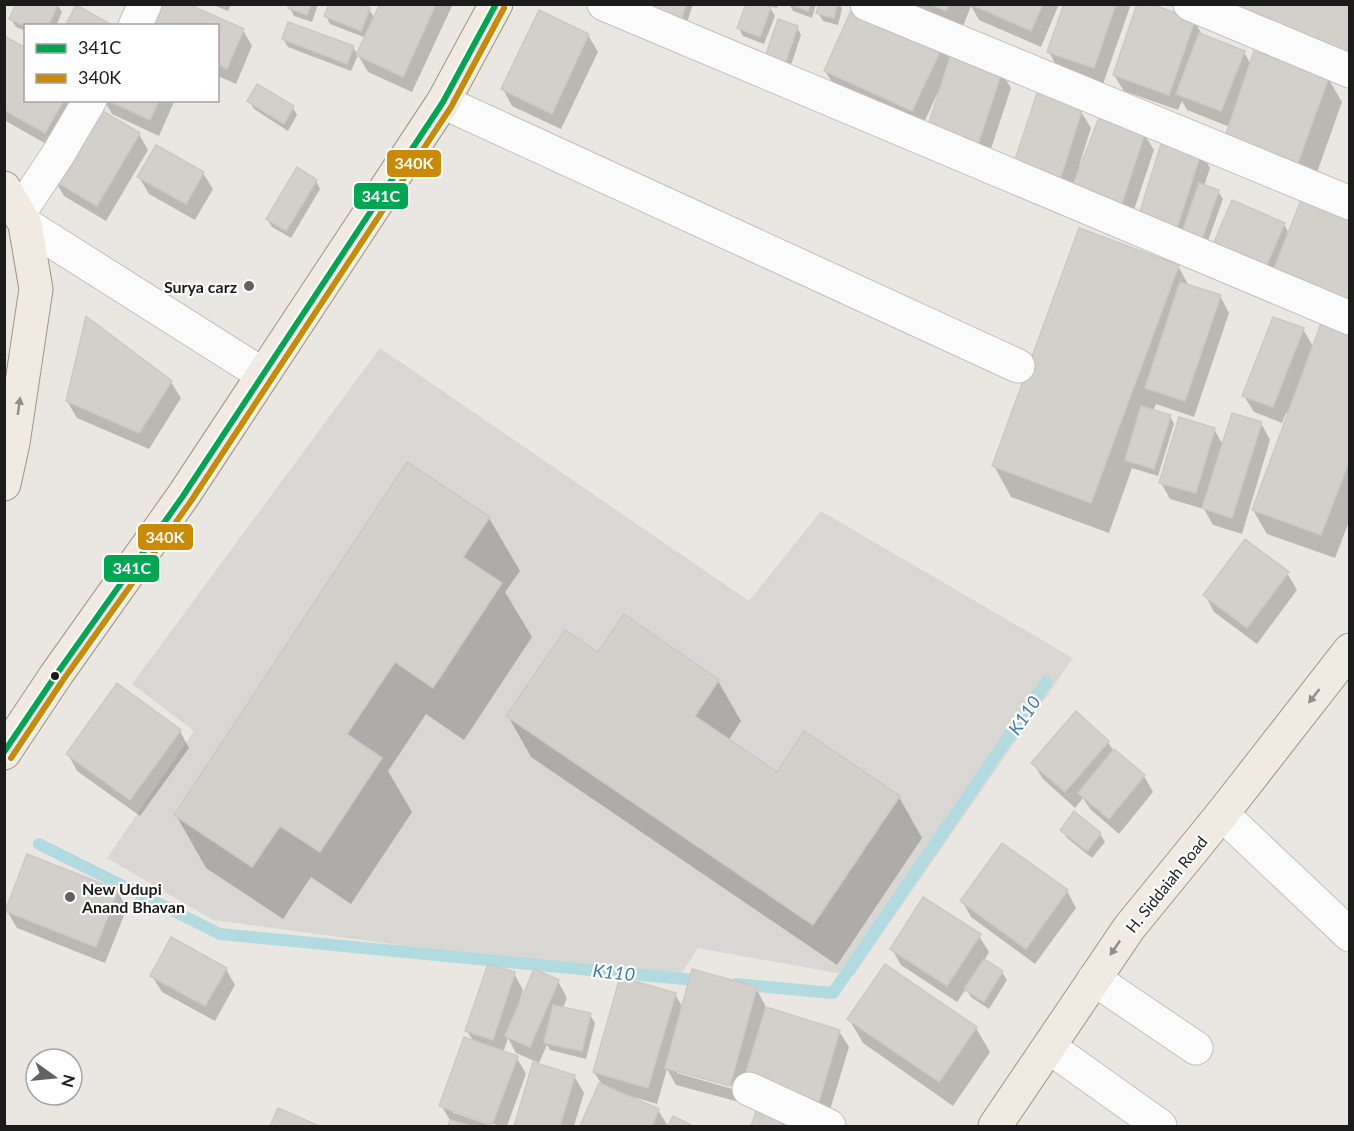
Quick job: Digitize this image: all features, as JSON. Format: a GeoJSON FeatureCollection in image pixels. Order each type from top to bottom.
{"type":"FeatureCollection","features":[{"type":"Feature","properties":{"kind":"main road"},"geometry":{"type":"LineString","coordinates":[[4,753],[56,675],[183,496],[443,102],[496,4]]}},
{"type":"Feature","properties":{"kind":"main road"},"geometry":{"type":"LineString","coordinates":[[4,484],[13,443],[36,289],[16,208]]}},
{"type":"Feature","properties":{"kind":"main road","name":"H. Siddaiah Road"},"geometry":{"type":"LineString","coordinates":[[995,1126],[1129,928],[1222,814],[1350,650]]}},
{"type":"Feature","properties":{"kind":"street"},"geometry":{"type":"LineString","coordinates":[[136,24],[145,4]]}},
{"type":"Feature","properties":{"kind":"street"},"geometry":{"type":"LineString","coordinates":[[604,4],[1350,318]]}},
{"type":"Feature","properties":{"kind":"street"},"geometry":{"type":"LineString","coordinates":[[867,4],[1350,203]]}},
{"type":"Feature","properties":{"kind":"street"},"geometry":{"type":"LineString","coordinates":[[1190,4],[1350,71]]}},
{"type":"Feature","properties":{"kind":"street"},"geometry":{"type":"LineString","coordinates":[[89,102],[57,156],[16,208],[262,374]]}},
{"type":"Feature","properties":{"kind":"street"},"geometry":{"type":"LineString","coordinates":[[443,102],[1018,366]]}},
{"type":"Feature","properties":{"kind":"street"},"geometry":{"type":"LineString","coordinates":[[1222,814],[1350,935]]}},
{"type":"Feature","properties":{"kind":"street"},"geometry":{"type":"LineString","coordinates":[[1094,979],[1196,1047]]}},
{"type":"Feature","properties":{"kind":"street"},"geometry":{"type":"LineString","coordinates":[[1049,1047],[1160,1126]]}},
{"type":"Feature","properties":{"kind":"street"},"geometry":{"type":"LineString","coordinates":[[750,1089],[829,1126]]}},
{"type":"Feature","properties":{"kind":"shaded area"},"geometry":{"type":"Polygon","coordinates":[[[380,348],[749,601],[821,511],[1073,658],[853,976],[698,948],[676,982],[213,920],[107,858],[194,731],[132,684],[380,348]]]}},
{"type":"Feature","properties":{"kind":"building"},"geometry":{"type":"Polygon","coordinates":[[[16,4],[58,4],[49,24],[24,25],[9,19],[16,4]]]}},
{"type":"Feature","properties":{"kind":"building"},"geometry":{"type":"Polygon","coordinates":[[[156,4],[188,4],[244,29],[227,69],[219,65],[219,24],[148,24],[156,4]]]}},
{"type":"Feature","properties":{"kind":"building"},"geometry":{"type":"Polygon","coordinates":[[[289,4],[311,4],[307,15],[288,8],[289,4]]]}},
{"type":"Feature","properties":{"kind":"building"},"geometry":{"type":"Polygon","coordinates":[[[329,4],[361,4],[370,8],[361,31],[324,16],[329,4]]]}},
{"type":"Feature","properties":{"kind":"building"},"geometry":{"type":"Polygon","coordinates":[[[380,4],[436,4],[403,77],[356,55],[380,4]]]}},
{"type":"Feature","properties":{"kind":"building"},"geometry":{"type":"Polygon","coordinates":[[[645,4],[686,4],[681,22],[645,4]]]}},
{"type":"Feature","properties":{"kind":"building"},"geometry":{"type":"Polygon","coordinates":[[[746,4],[765,4],[771,7],[760,37],[737,28],[746,4]]]}},
{"type":"Feature","properties":{"kind":"building"},"geometry":{"type":"Polygon","coordinates":[[[790,4],[810,4],[808,11],[790,4]]]}},
{"type":"Feature","properties":{"kind":"building"},"geometry":{"type":"Polygon","coordinates":[[[819,4],[837,4],[834,18],[816,13],[819,4]]]}},
{"type":"Feature","properties":{"kind":"building"},"geometry":{"type":"Polygon","coordinates":[[[854,4],[943,45],[912,111],[824,71],[854,4]]]}},
{"type":"Feature","properties":{"kind":"building"},"geometry":{"type":"Polygon","coordinates":[[[930,4],[949,4],[946,11],[930,4]]]}},
{"type":"Feature","properties":{"kind":"building"},"geometry":{"type":"Polygon","coordinates":[[[970,4],[1043,4],[1031,31],[970,4]]]}},
{"type":"Feature","properties":{"kind":"building"},"geometry":{"type":"Polygon","coordinates":[[[1064,4],[1116,4],[1094,68],[1047,52],[1064,4]]]}},
{"type":"Feature","properties":{"kind":"building"},"geometry":{"type":"Polygon","coordinates":[[[1137,4],[1151,4],[1195,20],[1169,95],[1113,75],[1137,4]]]}},
{"type":"Feature","properties":{"kind":"building"},"geometry":{"type":"Polygon","coordinates":[[[1203,4],[1350,4],[1350,59],[1203,4]]]}},
{"type":"Feature","properties":{"kind":"building"},"geometry":{"type":"Polygon","coordinates":[[[76,5],[110,24],[66,24],[76,5]]]}},
{"type":"Feature","properties":{"kind":"building"},"geometry":{"type":"Polygon","coordinates":[[[539,10],[589,34],[552,114],[501,89],[539,10]]]}},
{"type":"Feature","properties":{"kind":"building"},"geometry":{"type":"Polygon","coordinates":[[[778,19],[798,26],[781,75],[761,69],[778,19]]]}},
{"type":"Feature","properties":{"kind":"building"},"geometry":{"type":"Polygon","coordinates":[[[288,22],[354,46],[347,64],[282,39],[288,22]]]}},
{"type":"Feature","properties":{"kind":"building"},"geometry":{"type":"Polygon","coordinates":[[[1199,33],[1245,51],[1221,111],[1176,94],[1199,33]]]}},
{"type":"Feature","properties":{"kind":"building"},"geometry":{"type":"Polygon","coordinates":[[[4,36],[24,47],[24,102],[63,102],[45,133],[4,110],[4,36]]]}},
{"type":"Feature","properties":{"kind":"building"},"geometry":{"type":"Polygon","coordinates":[[[1254,51],[1329,77],[1295,171],[1224,140],[1254,51]]]}},
{"type":"Feature","properties":{"kind":"building"},"geometry":{"type":"Polygon","coordinates":[[[951,54],[1002,71],[976,151],[925,135],[951,54]]]}},
{"type":"Feature","properties":{"kind":"building"},"geometry":{"type":"Polygon","coordinates":[[[257,84],[294,106],[284,124],[247,101],[257,84]]]}},
{"type":"Feature","properties":{"kind":"building"},"geometry":{"type":"Polygon","coordinates":[[[1038,90],[1082,110],[1060,180],[1014,163],[1038,90]]]}},
{"type":"Feature","properties":{"kind":"building"},"geometry":{"type":"Polygon","coordinates":[[[111,102],[158,102],[150,120],[111,102]]]}},
{"type":"Feature","properties":{"kind":"building"},"geometry":{"type":"Polygon","coordinates":[[[96,107],[140,133],[97,206],[53,180],[96,107]]]}},
{"type":"Feature","properties":{"kind":"building"},"geometry":{"type":"Polygon","coordinates":[[[1100,115],[1145,133],[1122,203],[1073,185],[1100,115]]]}},
{"type":"Feature","properties":{"kind":"building"},"geometry":{"type":"Polygon","coordinates":[[[1163,138],[1202,150],[1175,234],[1137,221],[1163,138]]]}},
{"type":"Feature","properties":{"kind":"building"},"geometry":{"type":"Polygon","coordinates":[[[156,145],[204,172],[186,204],[137,177],[156,145]]]}},
{"type":"Feature","properties":{"kind":"building"},"geometry":{"type":"Polygon","coordinates":[[[297,167],[317,180],[286,231],[266,219],[297,167]]]}},
{"type":"Feature","properties":{"kind":"building"},"geometry":{"type":"Polygon","coordinates":[[[1199,183],[1219,190],[1199,248],[1179,241],[1199,183]]]}},
{"type":"Feature","properties":{"kind":"building"},"geometry":{"type":"Polygon","coordinates":[[[1302,198],[1350,212],[1350,291],[1346,300],[1273,271],[1302,198]]]}},
{"type":"Feature","properties":{"kind":"building"},"geometry":{"type":"Polygon","coordinates":[[[1232,200],[1285,223],[1262,276],[1209,254],[1232,200]]]}},
{"type":"Feature","properties":{"kind":"building"},"geometry":{"type":"Polygon","coordinates":[[[1079,228],[1179,265],[1091,503],[992,466],[1079,228]]]}},
{"type":"Feature","properties":{"kind":"building"},"geometry":{"type":"Polygon","coordinates":[[[1180,282],[1221,295],[1185,401],[1145,388],[1180,282]]]}},
{"type":"Feature","properties":{"kind":"building"},"geometry":{"type":"Polygon","coordinates":[[[86,316],[172,381],[139,433],[66,401],[86,316]]]}},
{"type":"Feature","properties":{"kind":"building"},"geometry":{"type":"Polygon","coordinates":[[[1273,317],[1304,328],[1273,407],[1242,396],[1273,317]]]}},
{"type":"Feature","properties":{"kind":"building"},"geometry":{"type":"Polygon","coordinates":[[[1323,318],[1350,328],[1350,459],[1321,535],[1252,510],[1323,318]]]}},
{"type":"Feature","properties":{"kind":"building"},"geometry":{"type":"Polygon","coordinates":[[[1141,406],[1171,415],[1154,469],[1125,460],[1141,406]]]}},
{"type":"Feature","properties":{"kind":"building"},"geometry":{"type":"Polygon","coordinates":[[[1232,413],[1262,422],[1232,518],[1202,508],[1232,413]]]}},
{"type":"Feature","properties":{"kind":"building"},"geometry":{"type":"Polygon","coordinates":[[[1179,417],[1215,428],[1196,493],[1159,483],[1179,417]]]}},
{"type":"Feature","properties":{"kind":"building"},"geometry":{"type":"Polygon","coordinates":[[[407,462],[490,517],[463,557],[502,583],[433,688],[395,662],[347,734],[382,758],[320,852],[280,826],[252,867],[174,815],[407,462]]]}},
{"type":"Feature","properties":{"kind":"building"},"geometry":{"type":"Polygon","coordinates":[[[1245,539],[1289,572],[1247,628],[1203,595],[1245,539]]]}},
{"type":"Feature","properties":{"kind":"building"},"geometry":{"type":"Polygon","coordinates":[[[624,614],[719,680],[695,716],[777,772],[804,731],[900,796],[813,925],[506,716],[565,630],[598,652],[624,614]]]}},
{"type":"Feature","properties":{"kind":"building"},"geometry":{"type":"Polygon","coordinates":[[[117,683],[181,730],[130,800],[66,754],[117,683]]]}},
{"type":"Feature","properties":{"kind":"building"},"geometry":{"type":"Polygon","coordinates":[[[1076,711],[1109,741],[1065,792],[1031,763],[1076,711]]]}},
{"type":"Feature","properties":{"kind":"building"},"geometry":{"type":"Polygon","coordinates":[[[1114,749],[1145,775],[1109,819],[1078,793],[1114,749]]]}},
{"type":"Feature","properties":{"kind":"building"},"geometry":{"type":"Polygon","coordinates":[[[1074,811],[1101,833],[1087,851],[1060,830],[1074,811]]]}},
{"type":"Feature","properties":{"kind":"building"},"geometry":{"type":"Polygon","coordinates":[[[1002,843],[1068,890],[1026,949],[960,901],[1002,843]]]}},
{"type":"Feature","properties":{"kind":"building"},"geometry":{"type":"Polygon","coordinates":[[[27,854],[118,890],[96,947],[5,911],[27,854]]]}},
{"type":"Feature","properties":{"kind":"building"},"geometry":{"type":"Polygon","coordinates":[[[923,897],[981,934],[947,986],[890,949],[923,897]]]}},
{"type":"Feature","properties":{"kind":"building"},"geometry":{"type":"Polygon","coordinates":[[[171,937],[227,968],[205,1006],[150,976],[171,937]]]}},
{"type":"Feature","properties":{"kind":"building"},"geometry":{"type":"Polygon","coordinates":[[[984,959],[1003,971],[984,1002],[964,989],[984,959]]]}},
{"type":"Feature","properties":{"kind":"building"},"geometry":{"type":"Polygon","coordinates":[[[488,964],[515,972],[493,1040],[465,1031],[488,964]]]}},
{"type":"Feature","properties":{"kind":"building"},"geometry":{"type":"Polygon","coordinates":[[[885,964],[977,1027],[939,1082],[847,1019],[885,964]]]}},
{"type":"Feature","properties":{"kind":"building"},"geometry":{"type":"Polygon","coordinates":[[[534,969],[559,980],[530,1047],[505,1036],[534,969]]]}},
{"type":"Feature","properties":{"kind":"building"},"geometry":{"type":"Polygon","coordinates":[[[692,969],[757,987],[730,1086],[665,1068],[692,969]]]}},
{"type":"Feature","properties":{"kind":"building"},"geometry":{"type":"Polygon","coordinates":[[[620,977],[676,993],[648,1088],[593,1072],[620,977]]]}},
{"type":"Feature","properties":{"kind":"building"},"geometry":{"type":"Polygon","coordinates":[[[553,1005],[591,1013],[582,1051],[544,1043],[553,1005]]]}},
{"type":"Feature","properties":{"kind":"building"},"geometry":{"type":"Polygon","coordinates":[[[766,1007],[840,1030],[818,1105],[743,1082],[766,1007]]]}},
{"type":"Feature","properties":{"kind":"building"},"geometry":{"type":"Polygon","coordinates":[[[464,1037],[518,1056],[492,1125],[439,1106],[464,1037]]]}},
{"type":"Feature","properties":{"kind":"building"},"geometry":{"type":"Polygon","coordinates":[[[533,1062],[575,1075],[560,1126],[514,1126],[533,1062]]]}},
{"type":"Feature","properties":{"kind":"building"},"geometry":{"type":"Polygon","coordinates":[[[599,1083],[659,1109],[652,1126],[580,1126],[599,1083]]]}},
{"type":"Feature","properties":{"kind":"building"},"geometry":{"type":"Polygon","coordinates":[[[278,1108],[319,1126],[270,1126],[278,1108]]]}},
{"type":"Feature","properties":{"kind":"building"},"geometry":{"type":"Polygon","coordinates":[[[757,1109],[783,1119],[780,1126],[751,1126],[757,1109]]]}},
{"type":"Feature","properties":{"kind":"building"},"geometry":{"type":"Polygon","coordinates":[[[673,1116],[693,1126],[668,1126],[673,1116]]]}},
{"type":"Feature","properties":{"kind":"building"},"geometry":{"type":"Polygon","coordinates":[[[450,1120],[472,1126],[448,1126],[450,1120]]]}},
{"type":"Feature","properties":{"kind":"waterway","name":"K110"},"geometry":{"type":"LineString","coordinates":[[736,984],[833,993],[1046,682]]}},
{"type":"Feature","properties":{"kind":"waterway","name":"K110"},"geometry":{"type":"LineString","coordinates":[[39,844],[220,934],[704,981]]}},
{"type":"Feature","properties":{"kind":"transit line","name":"341C"},"geometry":{"type":"LineString","coordinates":[[4,752],[183,496],[443,102],[496,4]]}},
{"type":"Feature","properties":{"kind":"transit line","name":"340K"},"geometry":{"type":"LineString","coordinates":[[11,758],[63,680],[191,501],[451,107],[504,8]]}},
{"type":"Feature","properties":{"kind":"place","name":"Surya carz"},"geometry":{"type":"Point","coordinates":[249,286]}},
{"type":"Feature","properties":{"kind":"place","name":"New Udupi Anand Bhavan"},"geometry":{"type":"Point","coordinates":[70,897]}}]}
